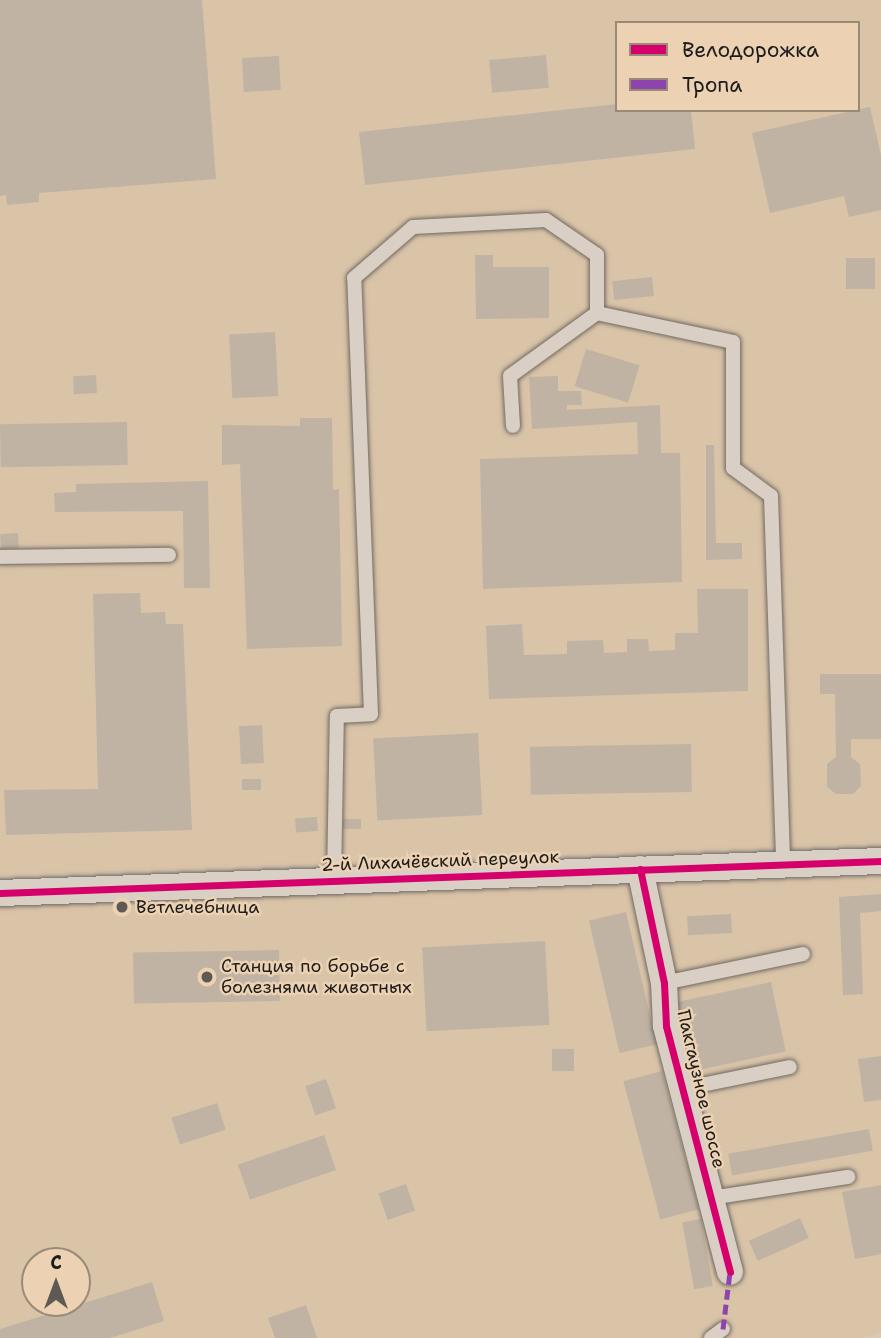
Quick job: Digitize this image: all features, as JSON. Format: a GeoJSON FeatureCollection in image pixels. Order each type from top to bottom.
{"type":"FeatureCollection","features":[{"type":"Feature","properties":{"kind":"street","name":"2-й Лихачёвский переулок"},"geometry":{"type":"LineString","coordinates":[[0,892],[881,860]]}},
{"type":"Feature","properties":{"kind":"street","name":"Пакгаузное шоссе"},"geometry":{"type":"LineString","coordinates":[[640,869],[664,983],[666,1027],[730,1272]]}},
{"type":"Feature","properties":{"kind":"lane"},"geometry":{"type":"LineString","coordinates":[[334,880],[337,716],[371,714],[354,278],[413,227],[546,220],[597,255],[597,313]]}},
{"type":"Feature","properties":{"kind":"lane"},"geometry":{"type":"LineString","coordinates":[[513,426],[510,376],[597,313],[733,342],[733,468],[771,496],[783,864]]}},
{"type":"Feature","properties":{"kind":"lane"},"geometry":{"type":"LineString","coordinates":[[0,557],[169,555]]}},
{"type":"Feature","properties":{"kind":"lane"},"geometry":{"type":"LineString","coordinates":[[664,983],[803,954]]}},
{"type":"Feature","properties":{"kind":"lane"},"geometry":{"type":"LineString","coordinates":[[682,1089],[790,1067]]}},
{"type":"Feature","properties":{"kind":"lane"},"geometry":{"type":"LineString","coordinates":[[710,1198],[848,1177]]}},
{"type":"Feature","properties":{"kind":"lane"},"geometry":{"type":"LineString","coordinates":[[711,1338],[723,1329]]}},
{"type":"Feature","properties":{"kind":"shaded area"},"geometry":{"type":"Polygon","coordinates":[[[0,0],[881,0],[881,845],[0,876],[0,0]]]}},
{"type":"Feature","properties":{"kind":"shaded area"},"geometry":{"type":"Polygon","coordinates":[[[881,876],[881,1332],[863,1338],[0,1338],[0,905],[881,876]]]}},
{"type":"Feature","properties":{"kind":"building"},"geometry":{"type":"Polygon","coordinates":[[[0,0],[202,0],[216,179],[39,193],[39,202],[7,205],[6,195],[0,196],[0,0]]]}},
{"type":"Feature","properties":{"kind":"building"},"geometry":{"type":"Polygon","coordinates":[[[546,55],[549,88],[492,93],[489,60],[546,55]]]}},
{"type":"Feature","properties":{"kind":"building"},"geometry":{"type":"Polygon","coordinates":[[[279,56],[281,90],[244,92],[242,58],[279,56]]]}},
{"type":"Feature","properties":{"kind":"building"},"geometry":{"type":"Polygon","coordinates":[[[615,104],[615,112],[691,112],[695,149],[365,185],[359,132],[615,104]]]}},
{"type":"Feature","properties":{"kind":"building"},"geometry":{"type":"Polygon","coordinates":[[[870,107],[881,155],[881,210],[849,217],[844,196],[770,213],[752,133],[847,112],[860,112],[860,109],[870,107]]]}},
{"type":"Feature","properties":{"kind":"building"},"geometry":{"type":"Polygon","coordinates":[[[475,255],[493,255],[493,267],[549,267],[549,318],[476,319],[475,255]]]}},
{"type":"Feature","properties":{"kind":"building"},"geometry":{"type":"Polygon","coordinates":[[[846,258],[875,258],[875,289],[846,289],[846,258]]]}},
{"type":"Feature","properties":{"kind":"building"},"geometry":{"type":"Polygon","coordinates":[[[652,277],[654,296],[614,300],[612,281],[652,277]]]}},
{"type":"Feature","properties":{"kind":"building"},"geometry":{"type":"Polygon","coordinates":[[[275,332],[278,396],[232,398],[229,334],[275,332]]]}},
{"type":"Feature","properties":{"kind":"building"},"geometry":{"type":"Polygon","coordinates":[[[586,349],[640,365],[628,403],[575,386],[586,349]]]}},
{"type":"Feature","properties":{"kind":"building"},"geometry":{"type":"Polygon","coordinates":[[[96,375],[97,393],[74,394],[73,376],[96,375]]]}},
{"type":"Feature","properties":{"kind":"building"},"geometry":{"type":"Polygon","coordinates":[[[558,376],[558,391],[581,391],[582,405],[567,405],[567,410],[660,405],[661,453],[680,453],[682,582],[483,589],[480,459],[638,454],[637,422],[532,429],[529,377],[558,376]]]}},
{"type":"Feature","properties":{"kind":"building"},"geometry":{"type":"Polygon","coordinates":[[[300,418],[332,418],[333,490],[339,489],[342,646],[247,649],[240,464],[222,465],[222,425],[300,426],[300,418]]]}},
{"type":"Feature","properties":{"kind":"building"},"geometry":{"type":"Polygon","coordinates":[[[127,422],[128,465],[1,467],[0,424],[127,422]]]}},
{"type":"Feature","properties":{"kind":"building"},"geometry":{"type":"Polygon","coordinates":[[[706,445],[714,445],[716,543],[742,543],[742,559],[706,560],[706,445]]]}},
{"type":"Feature","properties":{"kind":"building"},"geometry":{"type":"Polygon","coordinates":[[[208,481],[210,588],[184,588],[183,511],[55,512],[54,493],[76,492],[76,484],[208,481]]]}},
{"type":"Feature","properties":{"kind":"building"},"geometry":{"type":"Polygon","coordinates":[[[18,533],[19,548],[1,549],[0,534],[18,533]]]}},
{"type":"Feature","properties":{"kind":"building"},"geometry":{"type":"Polygon","coordinates":[[[697,589],[748,589],[748,691],[489,699],[486,626],[522,624],[524,655],[567,654],[567,641],[603,640],[604,653],[627,652],[627,639],[648,639],[649,651],[675,650],[675,633],[698,633],[697,589]]]}},
{"type":"Feature","properties":{"kind":"building"},"geometry":{"type":"Polygon","coordinates":[[[140,593],[141,613],[165,612],[166,624],[183,624],[192,830],[6,835],[4,790],[98,789],[93,594],[140,593]]]}},
{"type":"Feature","properties":{"kind":"building"},"geometry":{"type":"Polygon","coordinates":[[[820,674],[881,674],[881,739],[851,739],[851,757],[860,764],[861,786],[853,794],[836,794],[827,787],[827,764],[836,757],[835,694],[820,694],[820,674]]]}},
{"type":"Feature","properties":{"kind":"building"},"geometry":{"type":"Polygon","coordinates":[[[262,725],[264,763],[241,764],[239,726],[262,725]]]}},
{"type":"Feature","properties":{"kind":"building"},"geometry":{"type":"Polygon","coordinates":[[[478,733],[482,815],[377,820],[373,738],[478,733]]]}},
{"type":"Feature","properties":{"kind":"building"},"geometry":{"type":"Polygon","coordinates":[[[691,744],[692,792],[531,795],[530,747],[691,744]]]}},
{"type":"Feature","properties":{"kind":"building"},"geometry":{"type":"Polygon","coordinates":[[[242,779],[261,779],[261,790],[242,790],[242,779]]]}},
{"type":"Feature","properties":{"kind":"building"},"geometry":{"type":"Polygon","coordinates":[[[317,817],[318,831],[296,833],[295,819],[317,817]]]}},
{"type":"Feature","properties":{"kind":"building"},"geometry":{"type":"Polygon","coordinates":[[[343,819],[361,819],[361,829],[343,829],[343,819]]]}},
{"type":"Feature","properties":{"kind":"building"},"geometry":{"type":"Polygon","coordinates":[[[881,894],[881,911],[860,913],[863,994],[843,995],[839,897],[881,894]]]}},
{"type":"Feature","properties":{"kind":"building"},"geometry":{"type":"Polygon","coordinates":[[[626,912],[657,1045],[620,1053],[589,921],[626,912]]]}},
{"type":"Feature","properties":{"kind":"building"},"geometry":{"type":"Polygon","coordinates":[[[731,914],[732,933],[688,935],[687,916],[731,914]]]}},
{"type":"Feature","properties":{"kind":"building"},"geometry":{"type":"Polygon","coordinates":[[[545,941],[549,1025],[427,1031],[422,947],[545,941]]]}},
{"type":"Feature","properties":{"kind":"building","name":"Станция по борьбе с болезнями животных"},"geometry":{"type":"Polygon","coordinates":[[[279,950],[280,1001],[134,1004],[133,953],[279,950]]]}},
{"type":"Feature","properties":{"kind":"building"},"geometry":{"type":"Polygon","coordinates":[[[771,982],[786,1051],[686,1073],[671,1003],[771,982]]]}},
{"type":"Feature","properties":{"kind":"building"},"geometry":{"type":"Polygon","coordinates":[[[552,1049],[574,1049],[574,1071],[552,1071],[552,1049]]]}},
{"type":"Feature","properties":{"kind":"building"},"geometry":{"type":"Polygon","coordinates":[[[881,1056],[881,1100],[864,1102],[858,1059],[881,1056]]]}},
{"type":"Feature","properties":{"kind":"building"},"geometry":{"type":"Polygon","coordinates":[[[662,1071],[699,1209],[660,1219],[623,1081],[662,1071]]]}},
{"type":"Feature","properties":{"kind":"building"},"geometry":{"type":"Polygon","coordinates":[[[326,1079],[336,1108],[315,1115],[305,1086],[326,1079]]]}},
{"type":"Feature","properties":{"kind":"building"},"geometry":{"type":"Polygon","coordinates":[[[217,1103],[226,1130],[180,1144],[171,1118],[217,1103]]]}},
{"type":"Feature","properties":{"kind":"building"},"geometry":{"type":"Polygon","coordinates":[[[869,1129],[873,1151],[732,1175],[728,1154],[869,1129]]]}},
{"type":"Feature","properties":{"kind":"building"},"geometry":{"type":"Polygon","coordinates":[[[324,1135],[336,1170],[250,1200],[238,1165],[324,1135]]]}},
{"type":"Feature","properties":{"kind":"building"},"geometry":{"type":"Polygon","coordinates":[[[406,1184],[415,1210],[388,1220],[379,1193],[406,1184]]]}},
{"type":"Feature","properties":{"kind":"building"},"geometry":{"type":"Polygon","coordinates":[[[881,1185],[881,1254],[855,1259],[842,1192],[881,1185]]]}},
{"type":"Feature","properties":{"kind":"building"},"geometry":{"type":"Polygon","coordinates":[[[800,1218],[809,1238],[758,1261],[749,1241],[800,1218]]]}},
{"type":"Feature","properties":{"kind":"building"},"geometry":{"type":"Polygon","coordinates":[[[701,1219],[713,1286],[694,1289],[682,1222],[701,1219]]]}},
{"type":"Feature","properties":{"kind":"building"},"geometry":{"type":"Polygon","coordinates":[[[152,1282],[164,1321],[110,1338],[0,1338],[0,1329],[39,1317],[91,1317],[91,1301],[152,1282]]]}},
{"type":"Feature","properties":{"kind":"building"},"geometry":{"type":"Polygon","coordinates":[[[306,1305],[317,1338],[275,1338],[268,1318],[306,1305]]]}},
{"type":"Feature","properties":{"kind":"marked path"},"geometry":{"type":"LineString","coordinates":[[723,1329],[730,1272]]}},
{"type":"Feature","properties":{"kind":"cycle path"},"geometry":{"type":"LineString","coordinates":[[0,893],[881,861]]}},
{"type":"Feature","properties":{"kind":"cycle path"},"geometry":{"type":"LineString","coordinates":[[640,869],[664,983],[666,1026],[730,1272]]}},
{"type":"Feature","properties":{"kind":"place","name":"Ветлечебница"},"geometry":{"type":"Point","coordinates":[122,907]}},
{"type":"Feature","properties":{"kind":"place","name":"Станция по борьбе с болезнями животных"},"geometry":{"type":"Point","coordinates":[207,977]}}]}
